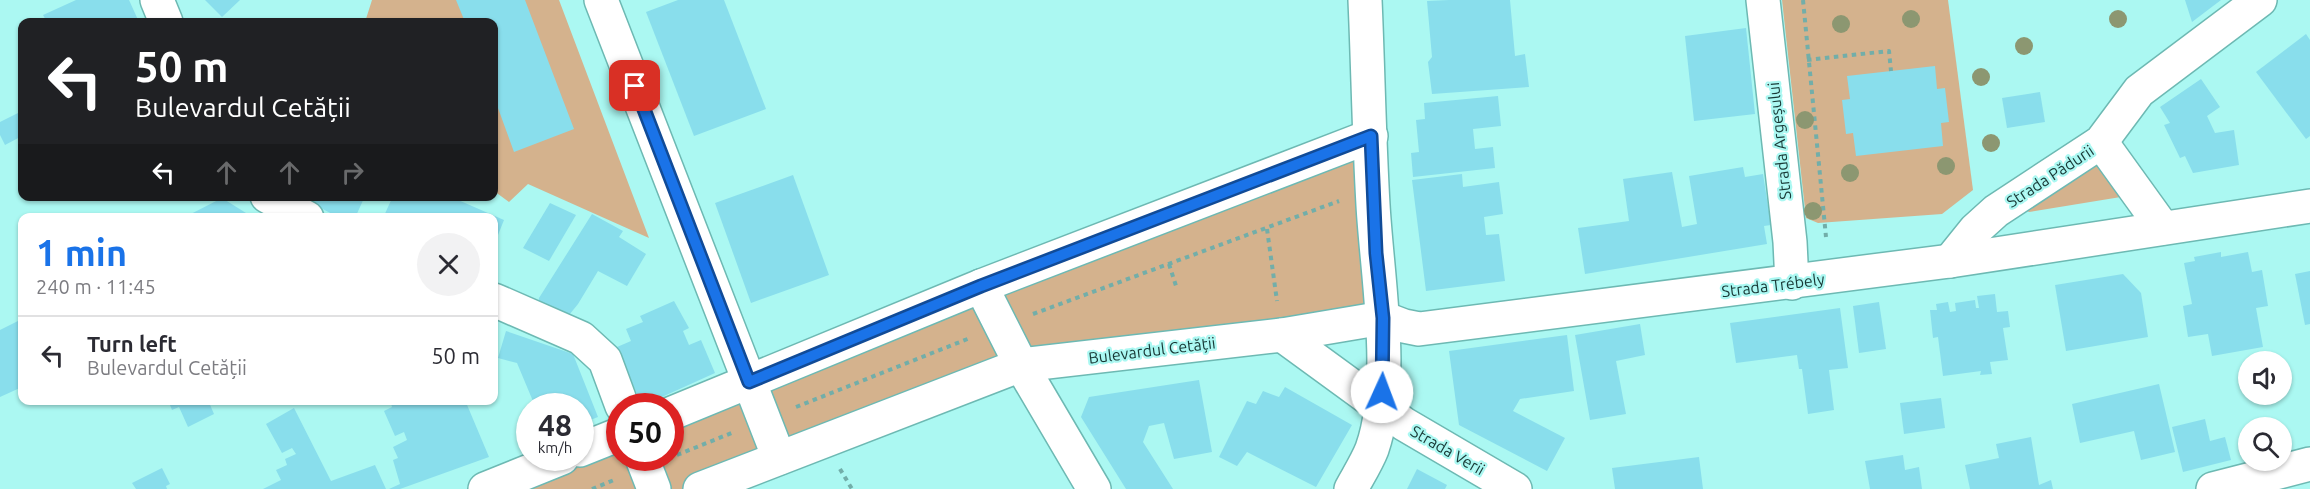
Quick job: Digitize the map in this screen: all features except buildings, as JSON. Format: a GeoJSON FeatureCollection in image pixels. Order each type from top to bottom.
{"type":"FeatureCollection","features":[{"type":"Feature","properties":{"kind":"street"},"geometry":{"type":"LineString","coordinates":[[157,0],[164,18]]}},
{"type":"Feature","properties":{"kind":"street"},"geometry":{"type":"LineString","coordinates":[[602,0],[778,458]]}},
{"type":"Feature","properties":{"kind":"street"},"geometry":{"type":"LineString","coordinates":[[1351,489],[1372,450],[1381,408],[1383,318],[1375,241],[1365,0]]}},
{"type":"Feature","properties":{"kind":"street","name":"Strada Argeșului"},"geometry":{"type":"LineString","coordinates":[[1763,0],[1790,242],[1792,283]]}},
{"type":"Feature","properties":{"kind":"street","name":"Strada Pădurii"},"geometry":{"type":"LineString","coordinates":[[1950,261],[1975,230],[1996,211],[2101,142],[2139,91],[2260,0]]}},
{"type":"Feature","properties":{"kind":"street"},"geometry":{"type":"LineString","coordinates":[[684,408],[981,286],[1371,136]]}},
{"type":"Feature","properties":{"kind":"street"},"geometry":{"type":"LineString","coordinates":[[2101,142],[2163,228]]}},
{"type":"Feature","properties":{"kind":"street"},"geometry":{"type":"LineString","coordinates":[[276,201],[298,213]]}},
{"type":"Feature","properties":{"kind":"street","name":"Strada Trébely"},"geometry":{"type":"LineString","coordinates":[[1383,318],[1404,327],[1419,330],[1792,283],[2310,206]]}},
{"type":"Feature","properties":{"kind":"street"},"geometry":{"type":"LineString","coordinates":[[981,286],[1021,365],[1094,489]]}},
{"type":"Feature","properties":{"kind":"street"},"geometry":{"type":"LineString","coordinates":[[498,302],[581,338],[604,360],[617,393]]}},
{"type":"Feature","properties":{"kind":"street","name":"Bulevardul Cetății"},"geometry":{"type":"LineString","coordinates":[[700,489],[1021,365],[1282,334],[1383,318]]}},
{"type":"Feature","properties":{"kind":"street"},"geometry":{"type":"LineString","coordinates":[[1282,334],[1381,408]]}},
{"type":"Feature","properties":{"kind":"street","name":"Strada Verii"},"geometry":{"type":"LineString","coordinates":[[1381,408],[1415,431],[1515,489]]}},
{"type":"Feature","properties":{"kind":"street"},"geometry":{"type":"LineString","coordinates":[[2213,489],[2310,464]]}},
{"type":"Feature","properties":{"kind":"street"},"geometry":{"type":"LineString","coordinates":[[484,489],[529,471]]}},
{"type":"Feature","properties":{"kind":"street"},"geometry":{"type":"LineString","coordinates":[[647,471],[654,489]]}},
{"type":"Feature","properties":{"kind":"path"},"geometry":{"type":"LineString","coordinates":[[1803,0],[1826,238]]}},
{"type":"Feature","properties":{"kind":"path"},"geometry":{"type":"LineString","coordinates":[[1809,59],[1889,51],[1891,71]]}},
{"type":"Feature","properties":{"kind":"path"},"geometry":{"type":"LineString","coordinates":[[1028,316],[1347,198]]}},
{"type":"Feature","properties":{"kind":"path"},"geometry":{"type":"LineString","coordinates":[[1267,229],[1282,334]]}},
{"type":"Feature","properties":{"kind":"path"},"geometry":{"type":"LineString","coordinates":[[1169,264],[1176,286]]}},
{"type":"Feature","properties":{"kind":"path"},"geometry":{"type":"LineString","coordinates":[[791,409],[973,337]]}},
{"type":"Feature","properties":{"kind":"path"},"geometry":{"type":"LineString","coordinates":[[684,452],[735,431]]}},
{"type":"Feature","properties":{"kind":"path"},"geometry":{"type":"LineString","coordinates":[[836,463],[852,489]]}},
{"type":"Feature","properties":{"kind":"shaded area"},"geometry":{"type":"Polygon","coordinates":[[[372,0],[559,0],[649,238],[528,184],[509,202],[498,194],[498,18],[366,18],[372,0]]]}},
{"type":"Feature","properties":{"kind":"shaded area"},"geometry":{"type":"Polygon","coordinates":[[[1782,0],[1948,0],[1973,190],[1942,214],[1818,223],[1806,218],[1782,0]]]}},
{"type":"Feature","properties":{"kind":"shaded area"},"geometry":{"type":"Polygon","coordinates":[[[1371,136],[1383,318],[1021,365],[700,489],[485,489],[529,471],[594,471],[594,444],[606,439],[606,471],[684,471],[684,409],[1371,136]]]}},
{"type":"Feature","properties":{"kind":"shaded area"},"geometry":{"type":"Polygon","coordinates":[[[2106,141],[2133,195],[2029,212],[2026,210],[2106,141]]]}},
{"type":"Feature","properties":{"kind":"route"},"geometry":{"type":"LineString","coordinates":[[635,86],[749,382],[981,286],[1371,136],[1376,253],[1383,318],[1382,392]]}}]}
